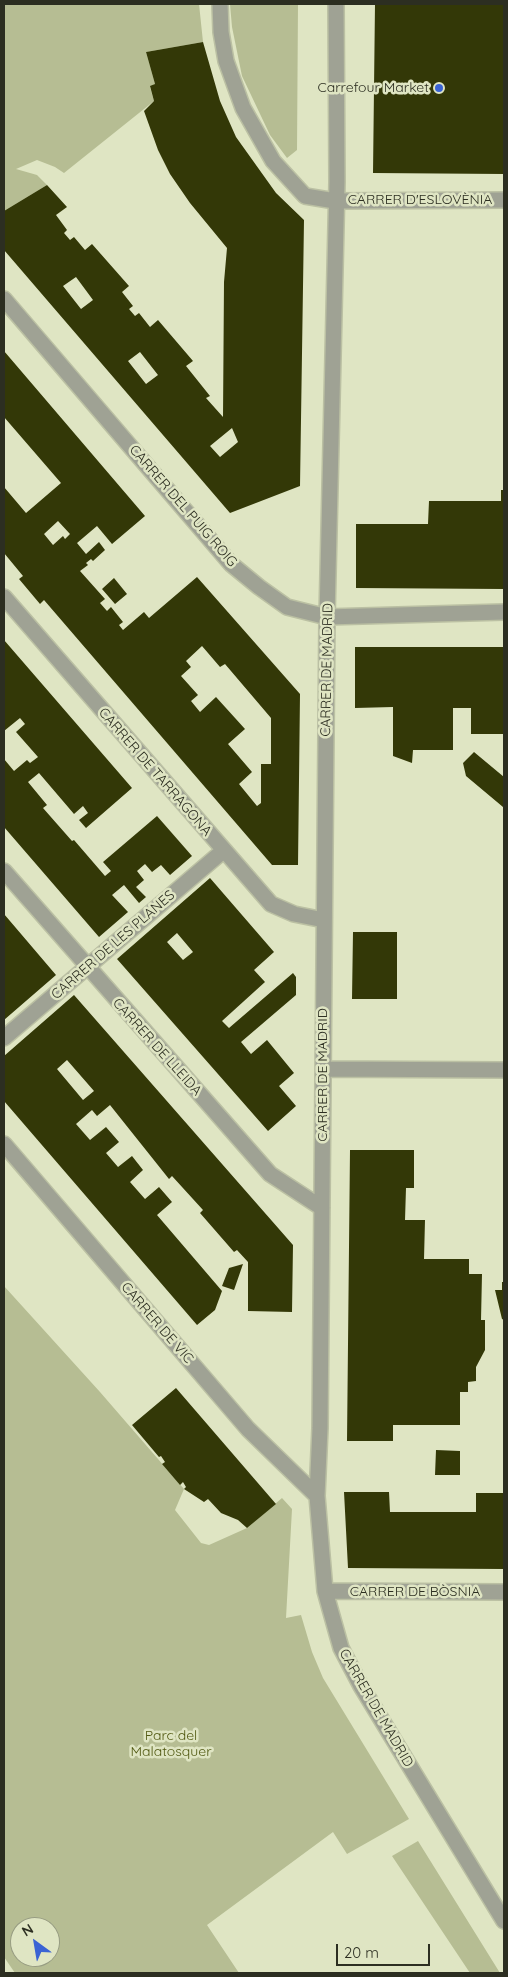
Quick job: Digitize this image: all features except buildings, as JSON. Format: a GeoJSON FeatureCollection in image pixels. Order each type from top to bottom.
{"type":"FeatureCollection","features":[{"type":"Feature","properties":{"kind":"street"},"geometry":{"type":"LineString","coordinates":[[220,4],[221,32],[230,75],[243,108],[257,135],[273,161],[305,196],[335,201]]}},
{"type":"Feature","properties":{"kind":"street","name":"CARRER DE MADRID"},"geometry":{"type":"LineString","coordinates":[[336,4],[337,182],[335,201],[327,617],[320,1428],[317,1496],[325,1591],[341,1648],[361,1686],[504,1921]]}},
{"type":"Feature","properties":{"kind":"street","name":"CARRER D'ESLOVÈNIA"},"geometry":{"type":"LineString","coordinates":[[335,201],[504,200]]}},
{"type":"Feature","properties":{"kind":"street","name":"CARRER DEL PUIG ROIG"},"geometry":{"type":"LineString","coordinates":[[4,299],[231,564],[259,587],[287,606],[327,617],[504,612]]}},
{"type":"Feature","properties":{"kind":"street","name":"CARRER DE TARRAGONA"},"geometry":{"type":"LineString","coordinates":[[4,597],[271,904],[279,909],[324,920]]}},
{"type":"Feature","properties":{"kind":"street","name":"CARRER DE LES PLANES"},"geometry":{"type":"LineString","coordinates":[[4,1038],[223,851]]}},
{"type":"Feature","properties":{"kind":"street","name":"CARRER DE LLEIDA"},"geometry":{"type":"LineString","coordinates":[[4,871],[86,968],[270,1174],[322,1208]]}},
{"type":"Feature","properties":{"kind":"street"},"geometry":{"type":"LineString","coordinates":[[323,1070],[504,1070]]}},
{"type":"Feature","properties":{"kind":"street","name":"CARRER DE VIC"},"geometry":{"type":"LineString","coordinates":[[4,1144],[248,1429],[317,1496]]}},
{"type":"Feature","properties":{"kind":"street","name":"CARRER DE BÒSNIA"},"geometry":{"type":"LineString","coordinates":[[325,1591],[504,1592]]}},
{"type":"Feature","properties":{"kind":"street","name":"CARRER DE MADRID"},"geometry":{"type":"LineString","coordinates":[[494,1905],[504,1916]]}},
{"type":"Feature","properties":{"kind":"green space"},"geometry":{"type":"Polygon","coordinates":[[[4,4],[199,4],[203,42],[146,52],[155,84],[150,87],[154,101],[64,173],[55,167],[37,160],[16,169],[37,175],[47,185],[4,211],[4,4]]]}},
{"type":"Feature","properties":{"kind":"green space"},"geometry":{"type":"Polygon","coordinates":[[[230,4],[298,4],[297,150],[287,158],[270,135],[242,76],[232,27],[230,4]]]}},
{"type":"Feature","properties":{"kind":"green space","name":"Parc del Malatosquer"},"geometry":{"type":"Polygon","coordinates":[[[4,1286],[100,1392],[184,1489],[175,1510],[201,1543],[209,1545],[247,1528],[282,1498],[292,1509],[286,1618],[301,1615],[312,1652],[323,1678],[409,1819],[347,1854],[333,1832],[207,1925],[239,1973],[15,1973],[11,1967],[60,1967],[60,1917],[10,1917],[10,1966],[4,1957],[4,1286]]]}},
{"type":"Feature","properties":{"kind":"green space"},"geometry":{"type":"Polygon","coordinates":[[[418,1841],[500,1973],[470,1973],[392,1856],[418,1841]]]}},
{"type":"Feature","properties":{"kind":"place","name":"Carrefour Market"},"geometry":{"type":"Point","coordinates":[439,88]}}]}
